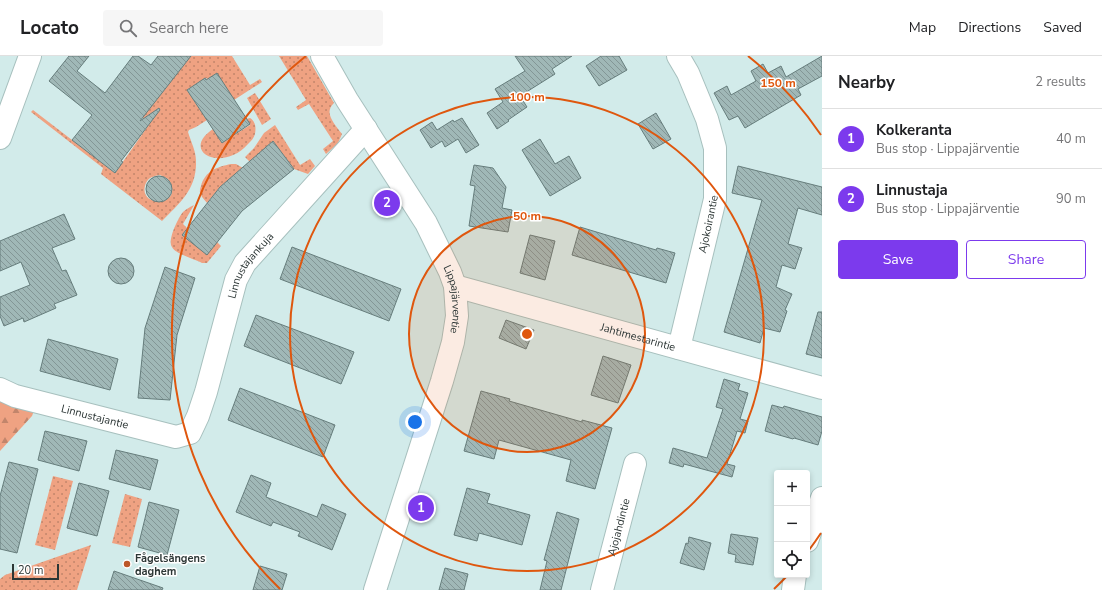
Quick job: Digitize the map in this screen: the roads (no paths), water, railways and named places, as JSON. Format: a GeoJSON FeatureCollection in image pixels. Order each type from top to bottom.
{"type":"FeatureCollection","features":[{"type":"Feature","properties":{"kind":"street"},"geometry":{"type":"LineString","coordinates":[[0,138],[30,56]]}},
{"type":"Feature","properties":{"kind":"street","name":"Lippajärventie"},"geometry":{"type":"LineString","coordinates":[[322,56],[347,100],[426,223],[450,272],[455,286],[457,316],[453,342],[442,381],[375,590]]}},
{"type":"Feature","properties":{"kind":"street","name":"Ajokoirantie"},"geometry":{"type":"LineString","coordinates":[[678,56],[688,73],[707,119],[715,148],[715,199],[679,348]]}},
{"type":"Feature","properties":{"kind":"street","name":"Linnustajankuja"},"geometry":{"type":"LineString","coordinates":[[190,433],[198,416],[206,392],[234,288],[240,272],[250,257],[366,129]]}},
{"type":"Feature","properties":{"kind":"street","name":"Jahtimestarintie"},"geometry":{"type":"LineString","coordinates":[[455,286],[822,388]]}},
{"type":"Feature","properties":{"kind":"street","name":"Linnustajantie"},"geometry":{"type":"LineString","coordinates":[[0,389],[15,396],[176,437],[190,433]]}},
{"type":"Feature","properties":{"kind":"street","name":"Ajojahdintie"},"geometry":{"type":"LineString","coordinates":[[602,590],[635,464]]}},
{"type":"Feature","properties":{"kind":"street"},"geometry":{"type":"LineString","coordinates":[[810,532],[822,498]]}},
{"type":"Feature","properties":{"kind":"street"},"geometry":{"type":"LineString","coordinates":[[793,590],[795,578]]}},
{"type":"Feature","properties":{"kind":"place","name":"Linnustaja"},"geometry":{"type":"Point","coordinates":[387,203]}},
{"type":"Feature","properties":{"kind":"place","name":"Kolkeranta"},"geometry":{"type":"Point","coordinates":[421,508]}},
{"type":"Feature","properties":{"kind":"place","name":"Fågelsängens daghem"},"geometry":{"type":"Point","coordinates":[127,564]}}]}
